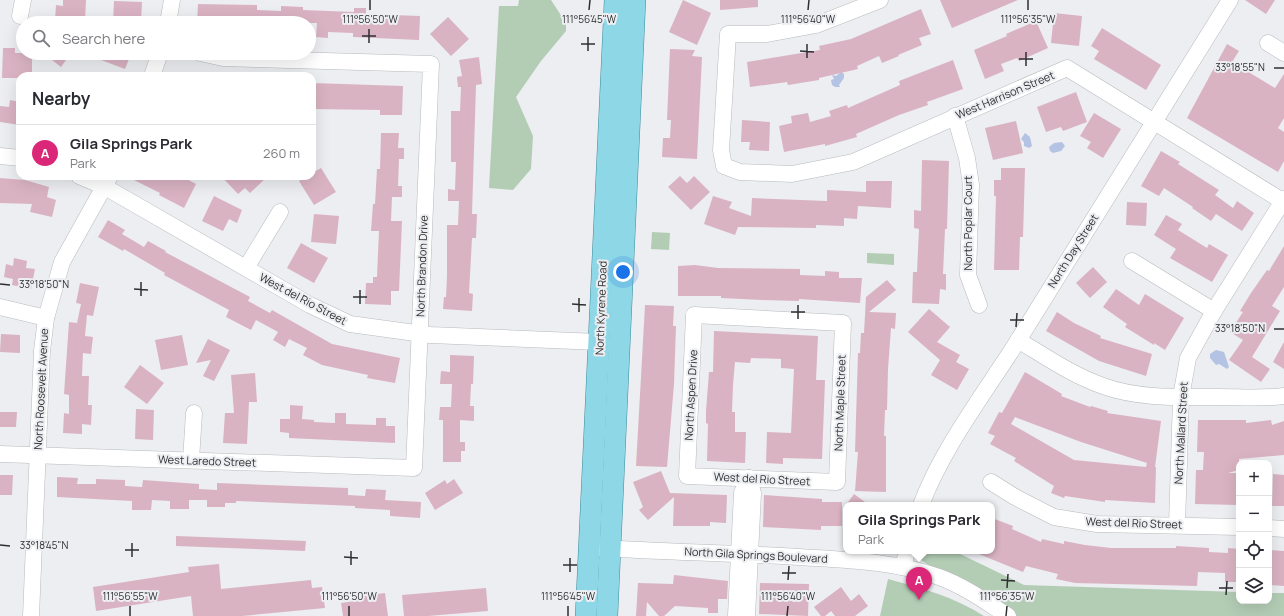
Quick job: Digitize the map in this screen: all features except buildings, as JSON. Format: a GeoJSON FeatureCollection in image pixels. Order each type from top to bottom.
{"type":"FeatureCollection","features":[{"type":"Feature","properties":{"kind":"main road","name":"North Kyrene Road"},"geometry":{"type":"LineString","coordinates":[[607,616],[599,548],[599,342],[615,0]]}},
{"type":"Feature","properties":{"kind":"main road","name":"North Kyrene Road"},"geometry":{"type":"LineString","coordinates":[[586,616],[599,548],[635,0]]}},
{"type":"Feature","properties":{"kind":"street"},"geometry":{"type":"LineString","coordinates":[[20,16],[23,0]]}},
{"type":"Feature","properties":{"kind":"street"},"geometry":{"type":"LineString","coordinates":[[169,16],[172,0]]}},
{"type":"Feature","properties":{"kind":"street","name":"West Harrison Street"},"geometry":{"type":"LineString","coordinates":[[880,0],[816,24],[767,34],[728,34],[720,150],[724,166],[740,172],[792,174],[854,162],[955,116],[1067,68],[1284,201]]}},
{"type":"Feature","properties":{"kind":"street","name":"North Day Street"},"geometry":{"type":"LineString","coordinates":[[922,502],[935,471],[966,420],[1018,340],[1153,121],[1230,0]]}},
{"type":"Feature","properties":{"kind":"street"},"geometry":{"type":"LineString","coordinates":[[1268,43],[1284,53]]}},
{"type":"Feature","properties":{"kind":"street"},"geometry":{"type":"LineString","coordinates":[[153,72],[158,60]]}},
{"type":"Feature","properties":{"kind":"street","name":"North Brandon Drive"},"geometry":{"type":"LineString","coordinates":[[292,60],[431,64],[414,468]]}},
{"type":"Feature","properties":{"kind":"street","name":"North Poplar Court"},"geometry":{"type":"LineString","coordinates":[[955,116],[967,158],[970,185],[968,275],[979,305]]}},
{"type":"Feature","properties":{"kind":"street"},"geometry":{"type":"LineString","coordinates":[[0,156],[16,158]]}},
{"type":"Feature","properties":{"kind":"street","name":"West del Rio Street"},"geometry":{"type":"LineString","coordinates":[[98,180],[108,182],[310,306],[350,324],[420,334],[599,342]]}},
{"type":"Feature","properties":{"kind":"street","name":"North Roosevelt Avenue"},"geometry":{"type":"LineString","coordinates":[[31,616],[42,351],[46,318],[62,262],[108,182]]}},
{"type":"Feature","properties":{"kind":"street","name":"North Mallard Street"},"geometry":{"type":"LineString","coordinates":[[1177,525],[1181,397],[1188,358],[1214,311],[1284,201]]}},
{"type":"Feature","properties":{"kind":"street"},"geometry":{"type":"LineString","coordinates":[[246,268],[280,212]]}},
{"type":"Feature","properties":{"kind":"street"},"geometry":{"type":"LineString","coordinates":[[1132,261],[1214,311]]}},
{"type":"Feature","properties":{"kind":"street"},"geometry":{"type":"LineString","coordinates":[[0,307],[46,318]]}},
{"type":"Feature","properties":{"kind":"street","name":"North Maple Street"},"geometry":{"type":"LineString","coordinates":[[694,315],[843,323],[837,482]]}},
{"type":"Feature","properties":{"kind":"street","name":"North Aspen Drive"},"geometry":{"type":"LineString","coordinates":[[687,476],[694,315]]}},
{"type":"Feature","properties":{"kind":"street"},"geometry":{"type":"LineString","coordinates":[[1018,340],[1066,370],[1104,386],[1135,393],[1181,397],[1264,399],[1284,396]]}},
{"type":"Feature","properties":{"kind":"street"},"geometry":{"type":"LineString","coordinates":[[191,460],[194,413]]}},
{"type":"Feature","properties":{"kind":"street","name":"West Laredo Street"},"geometry":{"type":"LineString","coordinates":[[0,454],[414,468]]}},
{"type":"Feature","properties":{"kind":"street","name":"West del Rio Street"},"geometry":{"type":"LineString","coordinates":[[687,476],[837,482]]}},
{"type":"Feature","properties":{"kind":"street"},"geometry":{"type":"LineString","coordinates":[[747,616],[742,494],[750,478]]}},
{"type":"Feature","properties":{"kind":"street","name":"West del Rio Street"},"geometry":{"type":"LineString","coordinates":[[991,482],[1015,497],[1054,517],[1097,524],[1236,527]]}},
{"type":"Feature","properties":{"kind":"street"},"geometry":{"type":"LineString","coordinates":[[1272,528],[1284,529]]}},
{"type":"Feature","properties":{"kind":"street","name":"North Gila Springs Boulevard"},"geometry":{"type":"LineString","coordinates":[[599,548],[857,560],[903,568],[941,578],[979,597],[1008,616]]}},
{"type":"Feature","properties":{"kind":"street"},"geometry":{"type":"LineString","coordinates":[[736,616],[744,554]]}},
{"type":"Feature","properties":{"kind":"street"},"geometry":{"type":"LineString","coordinates":[[903,568],[906,554]]}},
{"type":"Feature","properties":{"kind":"green space"},"geometry":{"type":"Polygon","coordinates":[[[519,0],[551,0],[566,23],[566,31],[541,61],[516,97],[533,136],[531,169],[513,190],[489,188],[499,6],[518,6],[519,0]]]}},
{"type":"Feature","properties":{"kind":"green space"},"geometry":{"type":"Polygon","coordinates":[[[652,232],[670,233],[669,250],[651,249],[652,232]]]}},
{"type":"Feature","properties":{"kind":"green space"},"geometry":{"type":"Polygon","coordinates":[[[867,253],[894,254],[894,265],[867,263],[867,253]]]}},
{"type":"Feature","properties":{"kind":"green space"},"geometry":{"type":"Polygon","coordinates":[[[924,554],[960,554],[1024,585],[1236,592],[1236,604],[1272,604],[1272,593],[1284,593],[1284,616],[1004,616],[921,560],[924,554]]]}},
{"type":"Feature","properties":{"kind":"green space"},"geometry":{"type":"Polygon","coordinates":[[[888,579],[949,598],[984,616],[880,616],[888,579]]]}},
{"type":"Feature","properties":{"kind":"water"},"geometry":{"type":"Polygon","coordinates":[[[841,72],[844,74],[844,78],[839,85],[840,87],[835,87],[832,85],[831,80],[834,79],[832,75],[836,76],[841,72]]]}},
{"type":"Feature","properties":{"kind":"water"},"geometry":{"type":"Polygon","coordinates":[[[1025,133],[1030,137],[1032,146],[1029,148],[1024,146],[1024,142],[1021,139],[1025,133]]]}},
{"type":"Feature","properties":{"kind":"water"},"geometry":{"type":"Polygon","coordinates":[[[1062,142],[1065,146],[1061,151],[1053,153],[1050,151],[1049,147],[1054,143],[1062,142]]]}},
{"type":"Feature","properties":{"kind":"water"},"geometry":{"type":"Polygon","coordinates":[[[1216,350],[1224,352],[1229,367],[1227,369],[1219,364],[1216,365],[1210,358],[1210,354],[1216,350]]]}},
{"type":"Feature","properties":{"kind":"place","name":"Gila Springs Park"},"geometry":{"type":"Point","coordinates":[919,600]}}]}
